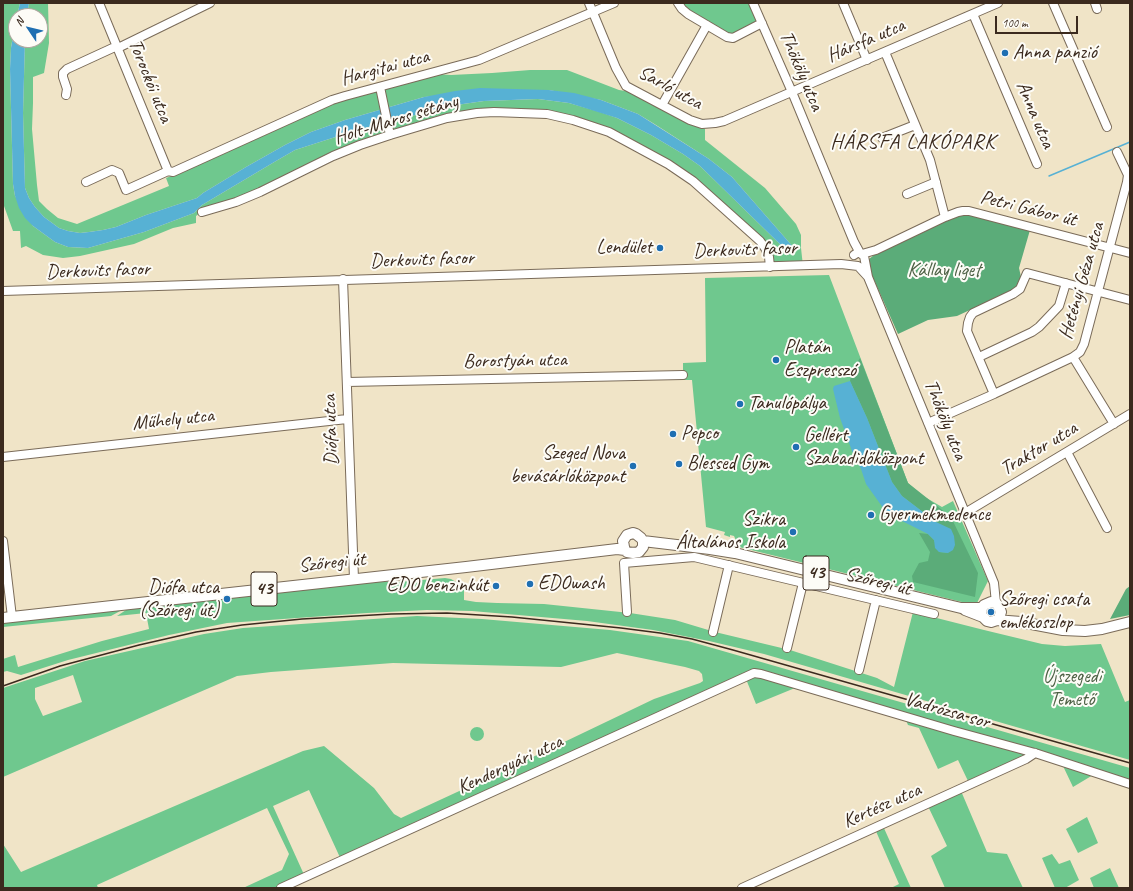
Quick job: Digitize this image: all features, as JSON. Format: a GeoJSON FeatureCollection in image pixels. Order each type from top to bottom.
{"type":"FeatureCollection","features":[{"type":"Feature","properties":{"kind":"main road","name":"Szőregi út"},"geometry":{"type":"LineString","coordinates":[[643,544],[639,535],[633,533],[627,535],[624,545],[628,552],[633,554],[639,552],[643,544],[653,541],[670,545],[735,553],[961,608],[991,610],[1021,622],[1057,629],[1085,631],[1107,628],[1130,622]]}},
{"type":"Feature","properties":{"kind":"main road","name":"Szőregi út"},"geometry":{"type":"LineString","coordinates":[[8,618],[593,552],[608,546],[624,545]]}},
{"type":"Feature","properties":{"kind":"street","name":"Torockói utca"},"geometry":{"type":"LineString","coordinates":[[99,3],[168,171]]}},
{"type":"Feature","properties":{"kind":"street"},"geometry":{"type":"LineString","coordinates":[[66,95],[67,88],[63,77],[67,69],[118,47],[210,3]]}},
{"type":"Feature","properties":{"kind":"street","name":"Sarló utca"},"geometry":{"type":"LineString","coordinates":[[589,3],[616,68],[626,86],[690,120],[702,124],[724,121],[792,92]]}},
{"type":"Feature","properties":{"kind":"street","name":"Hargitai utca"},"geometry":{"type":"LineString","coordinates":[[86,182],[112,170],[119,173],[126,190],[168,171],[173,172],[332,100],[479,60],[614,3]]}},
{"type":"Feature","properties":{"kind":"street"},"geometry":{"type":"LineString","coordinates":[[678,3],[688,14],[727,37],[733,38],[762,23]]}},
{"type":"Feature","properties":{"kind":"street","name":"Thököly utca"},"geometry":{"type":"LineString","coordinates":[[753,3],[792,92],[854,242],[859,259],[868,277],[994,583],[991,610]]}},
{"type":"Feature","properties":{"kind":"street"},"geometry":{"type":"LineString","coordinates":[[843,3],[867,60]]}},
{"type":"Feature","properties":{"kind":"street"},"geometry":{"type":"LineString","coordinates":[[1053,3],[1107,127]]}},
{"type":"Feature","properties":{"kind":"street","name":"Hársfa utca"},"geometry":{"type":"LineString","coordinates":[[792,92],[994,4]]}},
{"type":"Feature","properties":{"kind":"street","name":"Anna utca"},"geometry":{"type":"LineString","coordinates":[[973,14],[1037,164]]}},
{"type":"Feature","properties":{"kind":"street"},"geometry":{"type":"LineString","coordinates":[[662,106],[707,25]]}},
{"type":"Feature","properties":{"kind":"street"},"geometry":{"type":"LineString","coordinates":[[885,52],[930,160],[945,217]]}},
{"type":"Feature","properties":{"kind":"street"},"geometry":{"type":"LineString","coordinates":[[380,87],[390,135]]}},
{"type":"Feature","properties":{"kind":"street","name":"Holt-Maros sétány"},"geometry":{"type":"LineString","coordinates":[[202,212],[236,202],[260,192],[333,156],[360,145],[447,118],[494,112],[547,114],[590,125],[616,136],[668,164],[693,181],[760,240],[769,257],[770,267]]}},
{"type":"Feature","properties":{"kind":"street"},"geometry":{"type":"LineString","coordinates":[[882,138],[915,124]]}},
{"type":"Feature","properties":{"kind":"street","name":"Hetényi Géza utca"},"geometry":{"type":"LineString","coordinates":[[928,423],[994,394],[1080,352],[1084,344],[1129,175],[1117,152]]}},
{"type":"Feature","properties":{"kind":"street"},"geometry":{"type":"LineString","coordinates":[[907,194],[936,182]]}},
{"type":"Feature","properties":{"kind":"street","name":"Petri Gábor út"},"geometry":{"type":"LineString","coordinates":[[841,264],[859,259],[945,217],[958,212],[969,211],[1130,253]]}},
{"type":"Feature","properties":{"kind":"street","name":"Derkovits fasor"},"geometry":{"type":"LineString","coordinates":[[3,291],[841,264]]}},
{"type":"Feature","properties":{"kind":"street"},"geometry":{"type":"LineString","coordinates":[[994,394],[968,331],[968,323],[973,313],[1013,294],[1020,289],[1027,273],[1130,300]]}},
{"type":"Feature","properties":{"kind":"street","name":"Diófa utca"},"geometry":{"type":"LineString","coordinates":[[342,279],[354,579]]}},
{"type":"Feature","properties":{"kind":"street"},"geometry":{"type":"LineString","coordinates":[[979,356],[1040,327],[1059,306],[1066,283]]}},
{"type":"Feature","properties":{"kind":"street"},"geometry":{"type":"LineString","coordinates":[[1073,356],[1114,424]]}},
{"type":"Feature","properties":{"kind":"street","name":"Borostyán utca"},"geometry":{"type":"LineString","coordinates":[[347,382],[683,375]]}},
{"type":"Feature","properties":{"kind":"street","name":"Traktor utca"},"geometry":{"type":"LineString","coordinates":[[965,513],[1130,414]]}},
{"type":"Feature","properties":{"kind":"street","name":"Műhely utca"},"geometry":{"type":"LineString","coordinates":[[3,457],[347,419]]}},
{"type":"Feature","properties":{"kind":"street"},"geometry":{"type":"LineString","coordinates":[[1067,452],[1107,528]]}},
{"type":"Feature","properties":{"kind":"street"},"geometry":{"type":"LineString","coordinates":[[3,541],[8,618]]}},
{"type":"Feature","properties":{"kind":"street","name":"Szőregi út"},"geometry":{"type":"LineString","coordinates":[[627,612],[624,563],[694,557],[934,614]]}},
{"type":"Feature","properties":{"kind":"street"},"geometry":{"type":"LineString","coordinates":[[713,632],[729,565]]}},
{"type":"Feature","properties":{"kind":"street"},"geometry":{"type":"LineString","coordinates":[[787,648],[803,583]]}},
{"type":"Feature","properties":{"kind":"street"},"geometry":{"type":"LineString","coordinates":[[859,670],[876,600]]}},
{"type":"Feature","properties":{"kind":"street","name":"Vadrózsa sor"},"geometry":{"type":"LineString","coordinates":[[754,673],[1035,753],[1130,784]]}},
{"type":"Feature","properties":{"kind":"street","name":"Kendergyári utca"},"geometry":{"type":"LineString","coordinates":[[281,888],[754,673]]}},
{"type":"Feature","properties":{"kind":"street","name":"Kertész utca"},"geometry":{"type":"LineString","coordinates":[[742,888],[1026,759],[1035,753]]}},
{"type":"Feature","properties":{"kind":"green space"},"geometry":{"type":"Polygon","coordinates":[[[3,3],[20,3],[19,8],[8,8],[8,48],[11,48],[10,69],[13,184],[15,196],[33,226],[55,242],[68,247],[88,248],[144,232],[194,213],[202,205],[295,150],[351,132],[398,119],[463,104],[484,101],[538,99],[569,103],[600,112],[617,118],[651,135],[700,166],[788,252],[794,248],[732,177],[709,159],[638,114],[601,100],[549,90],[520,90],[424,97],[345,120],[311,132],[285,145],[246,167],[197,198],[116,227],[80,233],[68,231],[59,228],[44,217],[29,198],[25,188],[23,113],[25,48],[48,48],[48,8],[28,8],[29,3],[48,3],[49,43],[44,73],[33,77],[32,129],[39,201],[58,218],[77,224],[169,186],[166,178],[192,168],[206,160],[338,101],[435,74],[451,75],[530,70],[567,70],[619,90],[632,92],[687,123],[705,129],[705,140],[765,188],[796,224],[801,235],[803,266],[770,267],[765,248],[693,181],[616,136],[547,114],[477,113],[390,135],[260,192],[200,213],[196,216],[196,223],[173,228],[134,244],[80,256],[63,258],[43,255],[26,246],[21,248],[20,231],[13,231],[4,206],[3,3]]]}},
{"type":"Feature","properties":{"kind":"green space"},"geometry":{"type":"Polygon","coordinates":[[[678,3],[753,3],[762,23],[727,37],[678,3]]]}},
{"type":"Feature","properties":{"kind":"green space","name":"Kállay liget"},"geometry":{"type":"Polygon","coordinates":[[[967,214],[1030,230],[1019,268],[1021,277],[1017,288],[957,316],[928,320],[898,334],[867,264],[869,259],[878,252],[948,218],[967,214]]]}},
{"type":"Feature","properties":{"kind":"green space","name":"Gellért Szabadidőközpont"},"geometry":{"type":"Polygon","coordinates":[[[829,275],[908,483],[923,496],[942,507],[953,501],[988,581],[977,603],[970,604],[739,547],[734,536],[730,535],[730,537],[724,535],[725,532],[706,527],[692,380],[683,380],[683,363],[706,362],[705,278],[829,275]]]}},
{"type":"Feature","properties":{"kind":"green space"},"geometry":{"type":"Polygon","coordinates":[[[860,358],[908,483],[951,517],[978,573],[975,597],[913,582],[912,576],[919,563],[928,561],[930,552],[919,533],[928,534],[934,540],[939,552],[948,553],[936,522],[902,496],[892,482],[867,418],[850,381],[852,371],[860,358]]]}},
{"type":"Feature","properties":{"kind":"green space","name":"Újszegedi Temető"},"geometry":{"type":"Polygon","coordinates":[[[445,578],[451,579],[461,585],[464,590],[464,600],[476,602],[544,604],[630,613],[675,620],[715,632],[790,650],[877,678],[894,687],[913,612],[1042,644],[1065,646],[1101,644],[1125,702],[1130,700],[1130,760],[764,654],[709,641],[653,630],[587,621],[472,611],[427,610],[227,623],[169,635],[68,660],[21,675],[7,671],[3,672],[3,659],[15,655],[18,667],[102,641],[149,629],[146,613],[117,616],[129,608],[375,581],[398,582],[445,578]]]}},
{"type":"Feature","properties":{"kind":"green space"},"geometry":{"type":"Polygon","coordinates":[[[1130,586],[1130,615],[1110,619],[1126,589],[1130,586]]]}},
{"type":"Feature","properties":{"kind":"green space"},"geometry":{"type":"Polygon","coordinates":[[[122,610],[111,616],[3,627],[3,622],[122,610]]]}},
{"type":"Feature","properties":{"kind":"green space"},"geometry":{"type":"Polygon","coordinates":[[[417,616],[482,619],[610,630],[688,641],[1130,768],[1130,787],[1093,775],[1073,787],[1063,766],[1036,757],[961,791],[987,852],[1007,854],[1023,888],[945,888],[931,856],[947,846],[926,802],[968,781],[958,760],[938,769],[919,728],[908,725],[905,718],[795,688],[756,704],[746,679],[343,864],[309,790],[273,806],[306,879],[286,888],[243,888],[282,870],[289,854],[267,808],[97,885],[98,888],[3,888],[3,844],[21,872],[303,751],[324,746],[374,788],[394,814],[401,818],[654,699],[703,681],[702,674],[699,671],[617,653],[561,667],[393,663],[237,676],[3,777],[3,688],[85,661],[204,634],[243,628],[417,616]],[[73,675],[35,688],[35,699],[43,716],[82,702],[73,675]]]}},
{"type":"Feature","properties":{"kind":"green space"},"geometry":{"type":"Polygon","coordinates":[[[477,727],[482,729],[484,734],[482,739],[477,741],[472,739],[470,734],[472,729],[477,727]]]}},
{"type":"Feature","properties":{"kind":"green space"},"geometry":{"type":"Polygon","coordinates":[[[1087,817],[1098,843],[1078,853],[1066,829],[1087,817]]]}},
{"type":"Feature","properties":{"kind":"green space"},"geometry":{"type":"Polygon","coordinates":[[[883,826],[911,888],[891,888],[899,884],[875,829],[883,826]]]}},
{"type":"Feature","properties":{"kind":"green space"},"geometry":{"type":"Polygon","coordinates":[[[1052,854],[1059,864],[1070,860],[1079,880],[1065,888],[1055,888],[1042,858],[1052,854]]]}},
{"type":"Feature","properties":{"kind":"green space"},"geometry":{"type":"Polygon","coordinates":[[[1110,868],[1119,888],[1094,888],[1090,878],[1110,868]]]}},
{"type":"Feature","properties":{"kind":"water"},"geometry":{"type":"Polygon","coordinates":[[[20,3],[29,3],[28,8],[19,8],[20,3]]]}},
{"type":"Feature","properties":{"kind":"water"},"geometry":{"type":"Polygon","coordinates":[[[11,48],[25,48],[23,113],[25,188],[29,198],[44,217],[59,228],[68,231],[80,233],[116,227],[197,198],[246,167],[285,145],[311,132],[345,120],[424,97],[480,88],[549,90],[574,93],[601,100],[638,114],[709,159],[732,177],[795,251],[793,254],[788,252],[700,166],[651,135],[617,118],[569,103],[538,99],[484,101],[463,104],[398,119],[351,132],[295,150],[202,205],[194,213],[144,232],[88,248],[68,247],[55,242],[33,226],[25,218],[19,208],[15,196],[13,184],[10,69],[11,48]]]}},
{"type":"Feature","properties":{"kind":"water"},"geometry":{"type":"Polygon","coordinates":[[[850,381],[867,418],[892,482],[902,496],[936,522],[951,529],[954,536],[955,545],[953,550],[948,553],[939,552],[935,548],[934,540],[928,534],[886,512],[866,484],[840,418],[833,389],[834,386],[850,381]]]}},
{"type":"Feature","properties":{"kind":"waterway"},"geometry":{"type":"LineString","coordinates":[[1049,176],[1130,142]]}},
{"type":"Feature","properties":{"kind":"railway"},"geometry":{"type":"LineString","coordinates":[[3,686],[60,666],[139,645],[196,632],[242,625],[302,619],[391,614],[447,613],[512,617],[621,628],[692,639],[1130,763]]}},
{"type":"Feature","properties":{"kind":"place","name":"Anna panzió"},"geometry":{"type":"Point","coordinates":[1005,53]}},
{"type":"Feature","properties":{"kind":"place","name":"Lendület"},"geometry":{"type":"Point","coordinates":[660,248]}},
{"type":"Feature","properties":{"kind":"place","name":"Platán Eszpresszó"},"geometry":{"type":"Point","coordinates":[776,360]}},
{"type":"Feature","properties":{"kind":"place","name":"Tanulópálya"},"geometry":{"type":"Point","coordinates":[740,404]}},
{"type":"Feature","properties":{"kind":"place","name":"Pepco"},"geometry":{"type":"Point","coordinates":[673,434]}},
{"type":"Feature","properties":{"kind":"place","name":"Gellért Szabadidőközpont"},"geometry":{"type":"Point","coordinates":[796,447]}},
{"type":"Feature","properties":{"kind":"place","name":"Blessed Gym"},"geometry":{"type":"Point","coordinates":[679,464]}},
{"type":"Feature","properties":{"kind":"place","name":"Szeged Nova bevásárlóközpont"},"geometry":{"type":"Point","coordinates":[633,466]}},
{"type":"Feature","properties":{"kind":"place","name":"Gyermekmedence"},"geometry":{"type":"Point","coordinates":[871,515]}},
{"type":"Feature","properties":{"kind":"place","name":"Szikra Általános Iskola"},"geometry":{"type":"Point","coordinates":[793,532]}},
{"type":"Feature","properties":{"kind":"place","name":"EDOwash"},"geometry":{"type":"Point","coordinates":[530,584]}},
{"type":"Feature","properties":{"kind":"place","name":"EDO benzinkút"},"geometry":{"type":"Point","coordinates":[496,586]}},
{"type":"Feature","properties":{"kind":"place","name":"Diófa utca (Szőregi út)"},"geometry":{"type":"Point","coordinates":[227,599]}},
{"type":"Feature","properties":{"kind":"place","name":"Szőregi csata emlékoszlop"},"geometry":{"type":"Point","coordinates":[991,612]}},
{"type":"Feature","properties":{"kind":"district","name":"HÁRSFA LAKÓPARK"},"geometry":{"type":"Point","coordinates":[913,142]}}]}
